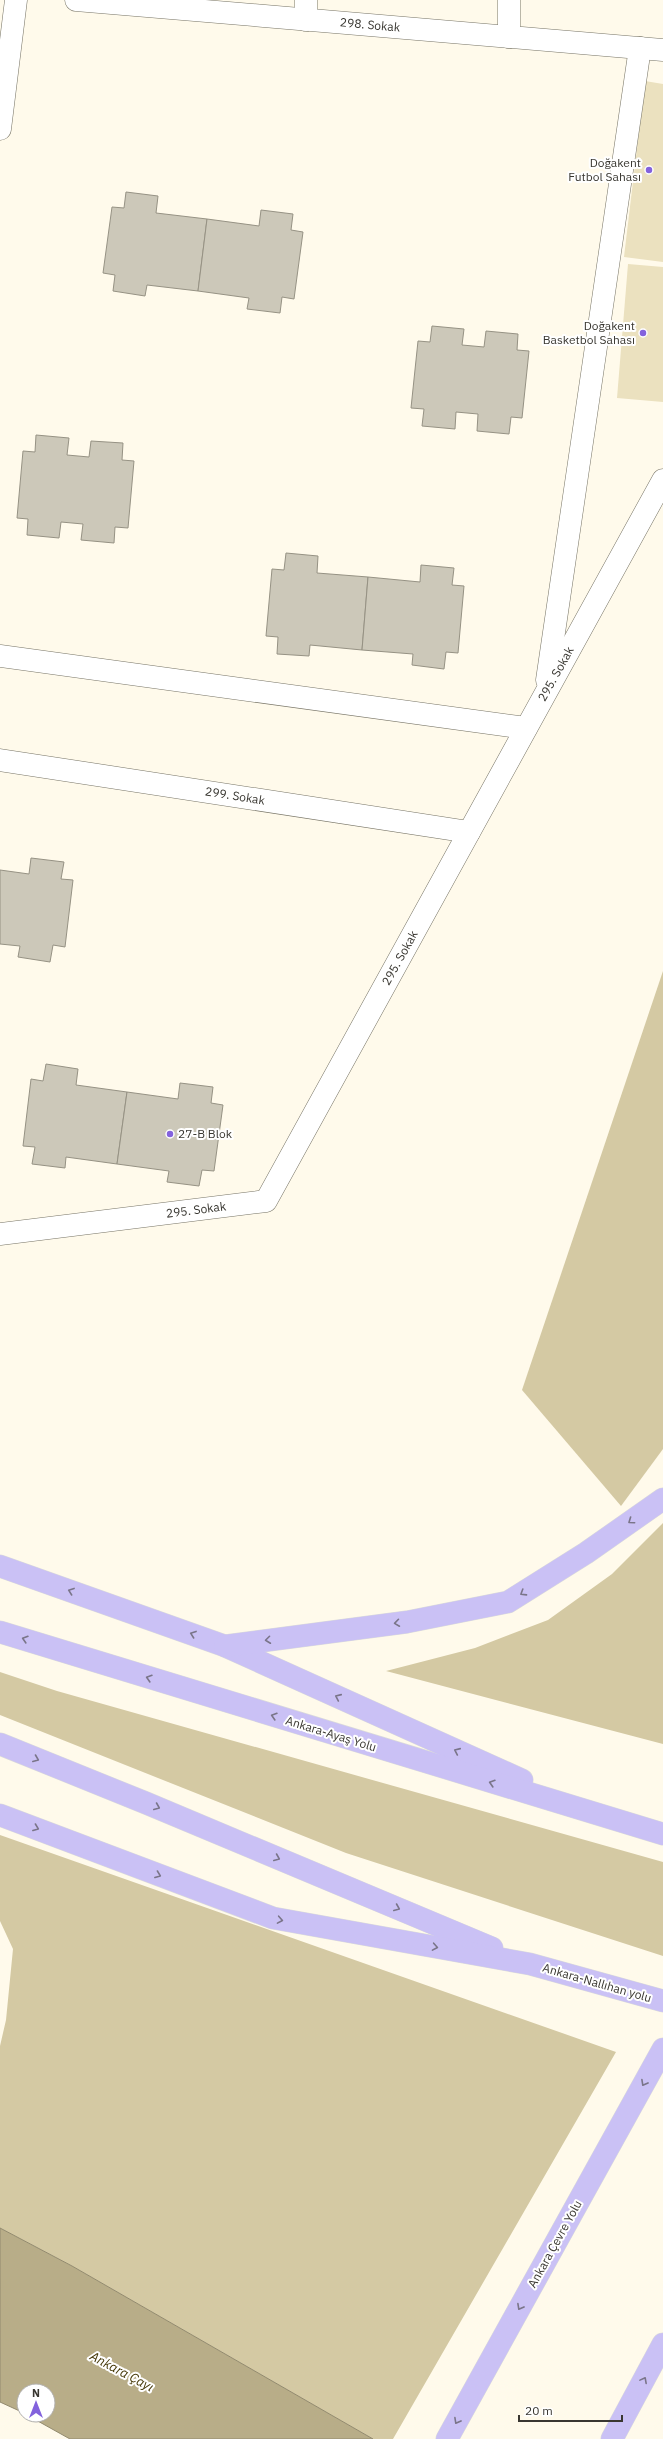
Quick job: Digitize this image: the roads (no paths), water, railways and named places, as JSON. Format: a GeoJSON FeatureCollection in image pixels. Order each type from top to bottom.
{"type":"FeatureCollection","features":[{"type":"Feature","properties":{"kind":"highway"},"geometry":{"type":"LineString","coordinates":[[225,1646],[406,1622],[508,1602],[586,1553],[663,1499]]}},
{"type":"Feature","properties":{"kind":"highway"},"geometry":{"type":"LineString","coordinates":[[0,1566],[225,1646],[607,1819]]}},
{"type":"Feature","properties":{"kind":"highway","name":"Ankara-Ayaş Yolu"},"geometry":{"type":"LineString","coordinates":[[0,1632],[607,1819],[663,1834]]}},
{"type":"Feature","properties":{"kind":"highway"},"geometry":{"type":"LineString","coordinates":[[0,1744],[146,1802],[530,1964]]}},
{"type":"Feature","properties":{"kind":"highway"},"geometry":{"type":"LineString","coordinates":[[0,1814],[273,1918],[530,1964]]}},
{"type":"Feature","properties":{"kind":"highway","name":"Ankara-Nallıhan yolu"},"geometry":{"type":"LineString","coordinates":[[530,1964],[663,2001]]}},
{"type":"Feature","properties":{"kind":"highway","name":"Ankara Çevre Yolu"},"geometry":{"type":"LineString","coordinates":[[447,2439],[663,2049]]}},
{"type":"Feature","properties":{"kind":"highway"},"geometry":{"type":"LineString","coordinates":[[612,2439],[663,2344]]}},
{"type":"Feature","properties":{"kind":"street"},"geometry":{"type":"LineString","coordinates":[[0,129],[16,0]]}},
{"type":"Feature","properties":{"kind":"street","name":"298. Sokak"},"geometry":{"type":"LineString","coordinates":[[76,0],[306,10],[509,37],[663,50]]}},
{"type":"Feature","properties":{"kind":"street"},"geometry":{"type":"LineString","coordinates":[[509,0],[509,37]]}},
{"type":"Feature","properties":{"kind":"street"},"geometry":{"type":"LineString","coordinates":[[544,695],[640,48]]}},
{"type":"Feature","properties":{"kind":"street","name":"295. Sokak"},"geometry":{"type":"LineString","coordinates":[[0,1234],[266,1201],[663,480]]}},
{"type":"Feature","properties":{"kind":"street"},"geometry":{"type":"LineString","coordinates":[[0,656],[526,728]]}},
{"type":"Feature","properties":{"kind":"street","name":"299. Sokak"},"geometry":{"type":"LineString","coordinates":[[0,760],[469,832]]}},
{"type":"Feature","properties":{"kind":"water","name":"Ankara Çayı"},"geometry":{"type":"Polygon","coordinates":[[[0,2228],[72,2266],[373,2439],[70,2439],[41,2423],[56,2423],[56,2383],[16,2383],[16,2409],[0,2402],[0,2228]]]}},
{"type":"Feature","properties":{"kind":"place","name":"Doğakent Futbol Sahası"},"geometry":{"type":"Point","coordinates":[649,170]}},
{"type":"Feature","properties":{"kind":"place","name":"Doğakent Basketbol Sahası"},"geometry":{"type":"Point","coordinates":[643,333]}},
{"type":"Feature","properties":{"kind":"place","name":"27-B Blok"},"geometry":{"type":"Point","coordinates":[170,1134]}}]}
